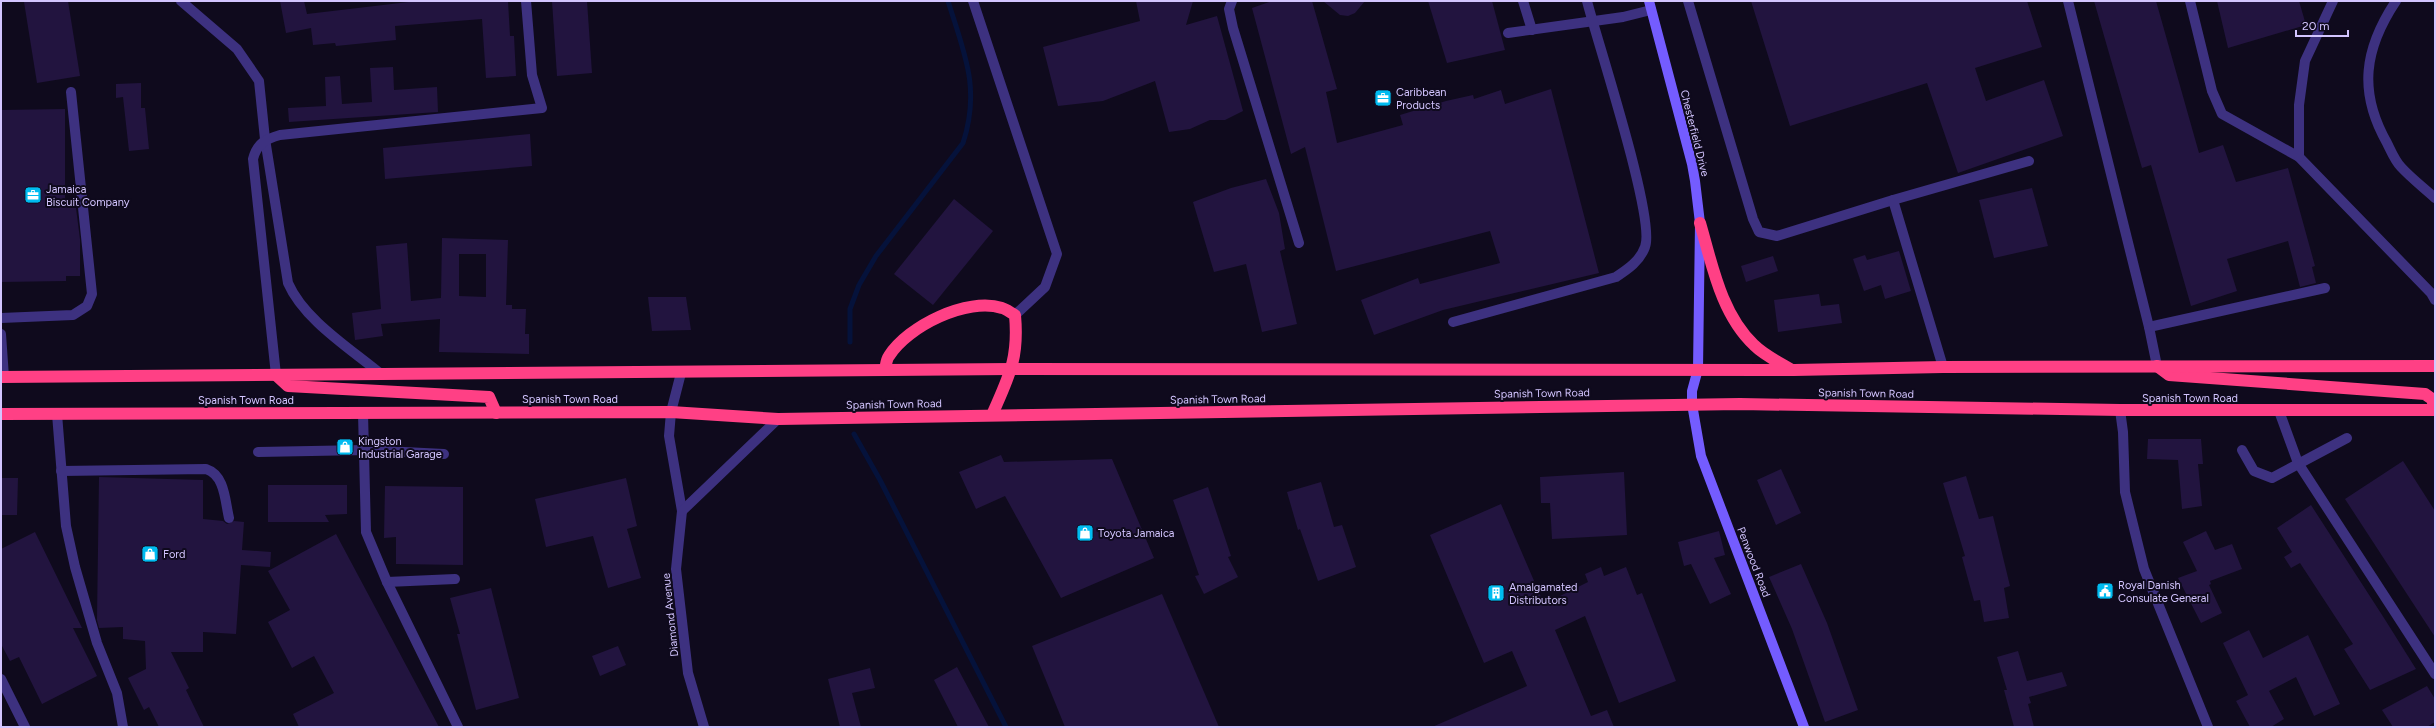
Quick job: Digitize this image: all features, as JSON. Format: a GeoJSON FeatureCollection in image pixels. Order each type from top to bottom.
{"type":"FeatureCollection","features":[{"type":"Feature","properties":{"kind":"highway"},"geometry":{"type":"LineString","coordinates":[[1700,223],[1720,291],[1739,328],[1766,356],[1794,370]]}},
{"type":"Feature","properties":{"kind":"highway"},"geometry":{"type":"LineString","coordinates":[[885,370],[888,357],[898,344],[928,321],[966,306],[1002,308],[1015,315],[1017,341],[1012,369],[992,415]]}},
{"type":"Feature","properties":{"kind":"highway"},"geometry":{"type":"LineString","coordinates":[[2157,366],[2169,375],[2425,394],[2432,399],[2435,410]]}},
{"type":"Feature","properties":{"kind":"highway","name":"Spanish Town Road"},"geometry":{"type":"LineString","coordinates":[[2,377],[682,373],[1012,369],[1794,370],[1943,367],[2435,366]]}},
{"type":"Feature","properties":{"kind":"highway"},"geometry":{"type":"LineString","coordinates":[[276,375],[288,386],[489,397],[496,412]]}},
{"type":"Feature","properties":{"kind":"highway","name":"Spanish Town Road"},"geometry":{"type":"LineString","coordinates":[[1,414],[671,412],[778,418],[1692,404],[2120,410],[2435,410]]}},
{"type":"Feature","properties":{"kind":"street"},"geometry":{"type":"LineString","coordinates":[[181,1],[238,49],[259,81],[265,139],[288,283],[295,298],[307,312],[382,375]]}},
{"type":"Feature","properties":{"kind":"street"},"geometry":{"type":"LineString","coordinates":[[276,375],[254,159],[255,150],[265,139],[280,135],[542,108],[532,75],[526,1]]}},
{"type":"Feature","properties":{"kind":"street"},"geometry":{"type":"LineString","coordinates":[[973,1],[1057,254],[1045,287],[1015,315]]}},
{"type":"Feature","properties":{"kind":"street"},"geometry":{"type":"LineString","coordinates":[[1232,1],[1229,9],[1233,28],[1299,243]]}},
{"type":"Feature","properties":{"kind":"street"},"geometry":{"type":"LineString","coordinates":[[1523,1],[1532,30]]}},
{"type":"Feature","properties":{"kind":"street"},"geometry":{"type":"LineString","coordinates":[[1453,322],[1616,277],[1630,269],[1646,246],[1645,219],[1633,167],[1586,1]]}},
{"type":"Feature","properties":{"kind":"street"},"geometry":{"type":"LineString","coordinates":[[1688,1],[1753,219],[1759,232],[1777,236],[1893,200],[2029,161]]}},
{"type":"Feature","properties":{"kind":"street"},"geometry":{"type":"LineString","coordinates":[[2068,1],[2149,327],[2157,366]]}},
{"type":"Feature","properties":{"kind":"street"},"geometry":{"type":"LineString","coordinates":[[2190,1],[2212,91],[2222,114],[2299,157],[2431,293],[2435,300]]}},
{"type":"Feature","properties":{"kind":"street"},"geometry":{"type":"LineString","coordinates":[[2299,157],[2299,105],[2305,61],[2333,1]]}},
{"type":"Feature","properties":{"kind":"street"},"geometry":{"type":"LineString","coordinates":[[2396,1],[2381,24],[2369,56],[2368,93],[2378,128],[2400,166],[2435,198]]}},
{"type":"Feature","properties":{"kind":"street"},"geometry":{"type":"LineString","coordinates":[[1508,33],[1592,21],[1650,6]]}},
{"type":"Feature","properties":{"kind":"street","name":"Chesterfield Drive"},"geometry":{"type":"LineString","coordinates":[[1650,6],[1692,164],[1700,223],[1698,369]]}},
{"type":"Feature","properties":{"kind":"street"},"geometry":{"type":"LineString","coordinates":[[1,318],[73,315],[87,306],[92,294],[70,92]]}},
{"type":"Feature","properties":{"kind":"street"},"geometry":{"type":"LineString","coordinates":[[1893,200],[1943,367]]}},
{"type":"Feature","properties":{"kind":"street"},"geometry":{"type":"LineString","coordinates":[[2149,327],[2325,288]]}},
{"type":"Feature","properties":{"kind":"street"},"geometry":{"type":"LineString","coordinates":[[1,334],[2,377]]}},
{"type":"Feature","properties":{"kind":"street","name":"Penwood Road"},"geometry":{"type":"LineString","coordinates":[[1698,369],[1692,391],[1692,404],[1701,456],[1804,727]]}},
{"type":"Feature","properties":{"kind":"street","name":"Diamond Avenue"},"geometry":{"type":"LineString","coordinates":[[682,373],[671,412],[669,436],[682,512],[676,569],[688,673],[704,727]]}},
{"type":"Feature","properties":{"kind":"street"},"geometry":{"type":"LineString","coordinates":[[2120,410],[2123,432],[2125,492],[2144,569],[2208,727]]}},
{"type":"Feature","properties":{"kind":"street"},"geometry":{"type":"LineString","coordinates":[[2279,411],[2298,463],[2435,674]]}},
{"type":"Feature","properties":{"kind":"street"},"geometry":{"type":"LineString","coordinates":[[363,413],[366,532],[387,582],[458,727]]}},
{"type":"Feature","properties":{"kind":"street"},"geometry":{"type":"LineString","coordinates":[[57,414],[66,526],[75,566],[97,644],[117,693],[123,727]]}},
{"type":"Feature","properties":{"kind":"street"},"geometry":{"type":"LineString","coordinates":[[682,512],[778,418]]}},
{"type":"Feature","properties":{"kind":"street"},"geometry":{"type":"LineString","coordinates":[[2242,450],[2254,470],[2272,478],[2346,438]]}},
{"type":"Feature","properties":{"kind":"street"},"geometry":{"type":"LineString","coordinates":[[258,452],[364,450],[444,454]]}},
{"type":"Feature","properties":{"kind":"street"},"geometry":{"type":"LineString","coordinates":[[61,471],[214,471],[220,480],[228,518]]}},
{"type":"Feature","properties":{"kind":"street"},"geometry":{"type":"LineString","coordinates":[[387,582],[455,579]]}},
{"type":"Feature","properties":{"kind":"street"},"geometry":{"type":"LineString","coordinates":[[1,679],[25,727]]}},
{"type":"Feature","properties":{"kind":"building"},"geometry":{"type":"Polygon","coordinates":[[[68,1],[80,76],[37,83],[24,2],[68,1]]]}},
{"type":"Feature","properties":{"kind":"building"},"geometry":{"type":"Polygon","coordinates":[[[280,1],[304,1],[307,14],[417,1],[508,1],[510,36],[514,36],[516,76],[486,78],[482,19],[395,26],[396,40],[336,46],[335,43],[313,45],[311,28],[286,33],[280,1]]]}},
{"type":"Feature","properties":{"kind":"building"},"geometry":{"type":"Polygon","coordinates":[[[552,1],[587,1],[592,73],[557,76],[552,1]]]}},
{"type":"Feature","properties":{"kind":"building"},"geometry":{"type":"Polygon","coordinates":[[[1136,1],[1193,1],[1186,25],[1217,16],[1243,111],[1225,120],[1210,120],[1190,129],[1169,132],[1155,81],[1103,101],[1058,106],[1043,47],[1140,21],[1136,1]]]}},
{"type":"Feature","properties":{"kind":"building"},"geometry":{"type":"Polygon","coordinates":[[[1272,1],[1312,1],[1337,89],[1326,92],[1337,143],[1403,125],[1400,115],[1446,101],[1473,95],[1474,99],[1501,90],[1505,104],[1551,89],[1599,273],[1443,310],[1374,335],[1361,300],[1418,278],[1420,284],[1500,263],[1490,231],[1336,271],[1305,147],[1291,154],[1252,8],[1272,1]]]}},
{"type":"Feature","properties":{"kind":"building"},"geometry":{"type":"Polygon","coordinates":[[[1323,1],[1365,1],[1355,13],[1348,16],[1340,15],[1323,1]]]}},
{"type":"Feature","properties":{"kind":"building"},"geometry":{"type":"Polygon","coordinates":[[[1428,1],[1492,1],[1505,50],[1447,63],[1428,1]]]}},
{"type":"Feature","properties":{"kind":"building"},"geometry":{"type":"Polygon","coordinates":[[[1751,1],[2027,1],[2042,47],[1975,68],[1986,101],[2044,80],[2063,136],[1958,173],[1927,83],[1790,126],[1751,1]]]}},
{"type":"Feature","properties":{"kind":"building"},"geometry":{"type":"Polygon","coordinates":[[[2094,1],[2156,1],[2199,153],[2223,145],[2236,182],[2288,168],[2315,266],[2312,267],[2316,283],[2300,287],[2288,241],[2227,259],[2237,291],[2191,306],[2151,165],[2142,168],[2094,1]]]}},
{"type":"Feature","properties":{"kind":"building"},"geometry":{"type":"Polygon","coordinates":[[[2217,1],[2299,1],[2306,25],[2228,48],[2217,1]]]}},
{"type":"Feature","properties":{"kind":"building"},"geometry":{"type":"Polygon","coordinates":[[[393,67],[394,90],[437,87],[438,112],[289,122],[288,108],[326,106],[325,77],[340,76],[342,104],[372,102],[370,68],[393,67]]]}},
{"type":"Feature","properties":{"kind":"building"},"geometry":{"type":"Polygon","coordinates":[[[141,83],[141,108],[145,108],[149,149],[129,151],[123,97],[116,98],[116,84],[141,83]]]}},
{"type":"Feature","properties":{"kind":"building","name":"Jamaica Biscuit Company"},"geometry":{"type":"Polygon","coordinates":[[[65,109],[65,207],[76,208],[80,239],[80,276],[66,276],[66,281],[1,282],[1,110],[65,109]]]}},
{"type":"Feature","properties":{"kind":"building"},"geometry":{"type":"Polygon","coordinates":[[[530,134],[532,166],[385,179],[383,148],[530,134]]]}},
{"type":"Feature","properties":{"kind":"building"},"geometry":{"type":"Polygon","coordinates":[[[1266,179],[1279,213],[1285,249],[1280,251],[1297,324],[1262,332],[1246,264],[1214,272],[1193,202],[1231,188],[1266,179]]]}},
{"type":"Feature","properties":{"kind":"building"},"geometry":{"type":"Polygon","coordinates":[[[2032,188],[2048,246],[1994,258],[1979,200],[2032,188]]]}},
{"type":"Feature","properties":{"kind":"building"},"geometry":{"type":"Polygon","coordinates":[[[954,199],[993,231],[933,305],[894,274],[954,199]]]}},
{"type":"Feature","properties":{"kind":"building"},"geometry":{"type":"Polygon","coordinates":[[[442,238],[508,240],[506,305],[512,305],[512,309],[526,309],[525,334],[529,334],[529,354],[439,352],[440,319],[381,324],[383,336],[355,340],[352,313],[381,309],[376,246],[407,243],[411,301],[441,298],[442,238]],[[459,254],[459,296],[486,297],[486,254],[459,254]]]}},
{"type":"Feature","properties":{"kind":"building"},"geometry":{"type":"Polygon","coordinates":[[[1899,251],[1911,291],[1885,299],[1881,285],[1864,291],[1853,259],[1865,255],[1867,260],[1899,251]]]}},
{"type":"Feature","properties":{"kind":"building"},"geometry":{"type":"Polygon","coordinates":[[[1773,256],[1778,271],[1746,282],[1741,266],[1773,256]]]}},
{"type":"Feature","properties":{"kind":"building"},"geometry":{"type":"Polygon","coordinates":[[[1819,294],[1821,306],[1839,304],[1842,323],[1778,332],[1774,300],[1819,294]]]}},
{"type":"Feature","properties":{"kind":"building"},"geometry":{"type":"Polygon","coordinates":[[[648,297],[686,297],[691,330],[652,331],[648,297]]]}},
{"type":"Feature","properties":{"kind":"building"},"geometry":{"type":"Polygon","coordinates":[[[2148,439],[2201,439],[2203,464],[2198,464],[2202,506],[2182,509],[2178,460],[2147,459],[2148,439]]]}},
{"type":"Feature","properties":{"kind":"building","name":"Toyota Jamaica"},"geometry":{"type":"Polygon","coordinates":[[[1001,455],[1004,462],[1112,459],[1154,558],[1061,598],[1005,496],[976,509],[959,472],[1001,455]]]}},
{"type":"Feature","properties":{"kind":"building"},"geometry":{"type":"Polygon","coordinates":[[[2403,461],[2435,511],[2435,637],[2345,499],[2403,461]]]}},
{"type":"Feature","properties":{"kind":"building"},"geometry":{"type":"Polygon","coordinates":[[[1781,469],[1801,513],[1776,525],[1757,480],[1781,469]]]}},
{"type":"Feature","properties":{"kind":"building"},"geometry":{"type":"Polygon","coordinates":[[[1624,472],[1627,535],[1552,539],[1550,503],[1541,503],[1540,477],[1624,472]]]}},
{"type":"Feature","properties":{"kind":"building"},"geometry":{"type":"Polygon","coordinates":[[[1966,476],[1979,519],[1993,516],[2010,586],[2004,588],[2009,618],[1984,622],[1980,600],[1974,601],[1962,557],[1965,556],[1943,483],[1966,476]]]}},
{"type":"Feature","properties":{"kind":"building","name":"Ford"},"geometry":{"type":"Polygon","coordinates":[[[99,477],[203,480],[203,519],[223,521],[227,524],[234,521],[244,522],[242,550],[271,552],[270,567],[241,565],[236,634],[203,632],[203,652],[171,652],[189,688],[186,690],[204,727],[159,727],[149,707],[144,710],[128,678],[146,669],[145,641],[123,639],[123,627],[99,628],[97,620],[99,477]]]}},
{"type":"Feature","properties":{"kind":"building"},"geometry":{"type":"Polygon","coordinates":[[[1,478],[18,478],[17,515],[1,515],[1,478]]]}},
{"type":"Feature","properties":{"kind":"building"},"geometry":{"type":"Polygon","coordinates":[[[626,478],[637,526],[627,529],[641,578],[608,588],[593,536],[546,547],[535,499],[626,478]]]}},
{"type":"Feature","properties":{"kind":"building"},"geometry":{"type":"Polygon","coordinates":[[[1321,482],[1334,527],[1342,525],[1356,567],[1318,581],[1300,529],[1298,530],[1287,492],[1321,482]]]}},
{"type":"Feature","properties":{"kind":"building"},"geometry":{"type":"Polygon","coordinates":[[[268,485],[347,485],[347,514],[325,515],[329,522],[268,522],[268,485]]]}},
{"type":"Feature","properties":{"kind":"building"},"geometry":{"type":"Polygon","coordinates":[[[385,486],[463,487],[463,565],[396,564],[396,537],[384,538],[385,486]]]}},
{"type":"Feature","properties":{"kind":"building"},"geometry":{"type":"Polygon","coordinates":[[[1208,487],[1231,556],[1228,557],[1238,577],[1204,594],[1195,576],[1199,575],[1173,500],[1208,487]]]}},
{"type":"Feature","properties":{"kind":"building","name":"Amalgamated Distributors"},"geometry":{"type":"Polygon","coordinates":[[[1501,504],[1544,604],[1588,582],[1585,574],[1601,567],[1604,576],[1626,567],[1637,595],[1642,593],[1676,681],[1619,703],[1585,616],[1555,630],[1591,716],[1607,710],[1614,727],[1432,727],[1527,686],[1512,651],[1484,663],[1430,535],[1501,504]]]}},
{"type":"Feature","properties":{"kind":"building"},"geometry":{"type":"Polygon","coordinates":[[[2311,505],[2416,669],[2370,690],[2344,649],[2353,644],[2300,563],[2291,568],[2284,557],[2292,552],[2277,528],[2311,505]]]}},
{"type":"Feature","properties":{"kind":"building"},"geometry":{"type":"Polygon","coordinates":[[[1719,531],[1725,555],[1714,558],[1731,594],[1710,604],[1691,564],[1684,566],[1678,542],[1719,531]]]}},
{"type":"Feature","properties":{"kind":"building"},"geometry":{"type":"Polygon","coordinates":[[[2206,531],[2215,550],[2232,544],[2242,569],[2210,581],[2211,584],[2209,585],[2222,613],[2201,623],[2178,578],[2197,571],[2183,542],[2206,531]]]}},
{"type":"Feature","properties":{"kind":"building"},"geometry":{"type":"Polygon","coordinates":[[[35,532],[82,628],[73,628],[97,676],[42,704],[19,657],[10,661],[1,644],[1,549],[35,532]]]}},
{"type":"Feature","properties":{"kind":"building"},"geometry":{"type":"Polygon","coordinates":[[[336,534],[439,727],[299,727],[293,714],[334,693],[314,656],[292,668],[268,622],[290,610],[268,571],[336,534]]]}},
{"type":"Feature","properties":{"kind":"building"},"geometry":{"type":"Polygon","coordinates":[[[1801,564],[1827,623],[1858,710],[1825,722],[1792,629],[1769,577],[1801,564]]]}},
{"type":"Feature","properties":{"kind":"building"},"geometry":{"type":"Polygon","coordinates":[[[491,588],[519,698],[476,710],[457,634],[460,634],[450,598],[491,588]]]}},
{"type":"Feature","properties":{"kind":"building"},"geometry":{"type":"Polygon","coordinates":[[[1162,594],[1219,727],[1065,727],[1032,646],[1162,594]]]}},
{"type":"Feature","properties":{"kind":"building"},"geometry":{"type":"Polygon","coordinates":[[[2249,630],[2263,658],[2308,635],[2340,704],[2314,716],[2296,677],[2269,691],[2284,719],[2271,727],[2250,727],[2236,701],[2248,695],[2223,643],[2249,630]]]}},
{"type":"Feature","properties":{"kind":"building"},"geometry":{"type":"Polygon","coordinates":[[[618,646],[626,665],[600,676],[592,656],[618,646]]]}},
{"type":"Feature","properties":{"kind":"building"},"geometry":{"type":"Polygon","coordinates":[[[2018,651],[2027,681],[2062,672],[2067,686],[2029,697],[2031,703],[2028,704],[2034,727],[2014,727],[2004,690],[2007,690],[1997,657],[2018,651]]]}},
{"type":"Feature","properties":{"kind":"building"},"geometry":{"type":"Polygon","coordinates":[[[957,667],[989,727],[958,727],[934,680],[957,667]]]}},
{"type":"Feature","properties":{"kind":"building"},"geometry":{"type":"Polygon","coordinates":[[[870,668],[875,688],[852,693],[861,727],[840,727],[828,679],[870,668]]]}},
{"type":"Feature","properties":{"kind":"building"},"geometry":{"type":"Polygon","coordinates":[[[2427,686],[2435,699],[2435,722],[2427,727],[2393,727],[2382,710],[2427,686]]]}},
{"type":"Feature","properties":{"kind":"waterway"},"geometry":{"type":"LineString","coordinates":[[850,342],[850,309],[859,285],[876,256],[963,143],[968,123],[970,88],[965,54],[948,1]]}},
{"type":"Feature","properties":{"kind":"waterway"},"geometry":{"type":"LineString","coordinates":[[854,434],[880,480],[1006,727]]}},
{"type":"Feature","properties":{"kind":"place","name":"Caribbean Products"},"geometry":{"type":"Point","coordinates":[1383,98]}},
{"type":"Feature","properties":{"kind":"place","name":"Jamaica Biscuit Company"},"geometry":{"type":"Point","coordinates":[33,195]}},
{"type":"Feature","properties":{"kind":"place","name":"Kingston Industrial Garage"},"geometry":{"type":"Point","coordinates":[345,447]}},
{"type":"Feature","properties":{"kind":"place","name":"Toyota Jamaica"},"geometry":{"type":"Point","coordinates":[1085,533]}},
{"type":"Feature","properties":{"kind":"place","name":"Ford"},"geometry":{"type":"Point","coordinates":[150,554]}},
{"type":"Feature","properties":{"kind":"place","name":"Royal Danish Consulate General"},"geometry":{"type":"Point","coordinates":[2105,591]}},
{"type":"Feature","properties":{"kind":"place","name":"Amalgamated Distributors"},"geometry":{"type":"Point","coordinates":[1496,593]}}]}
